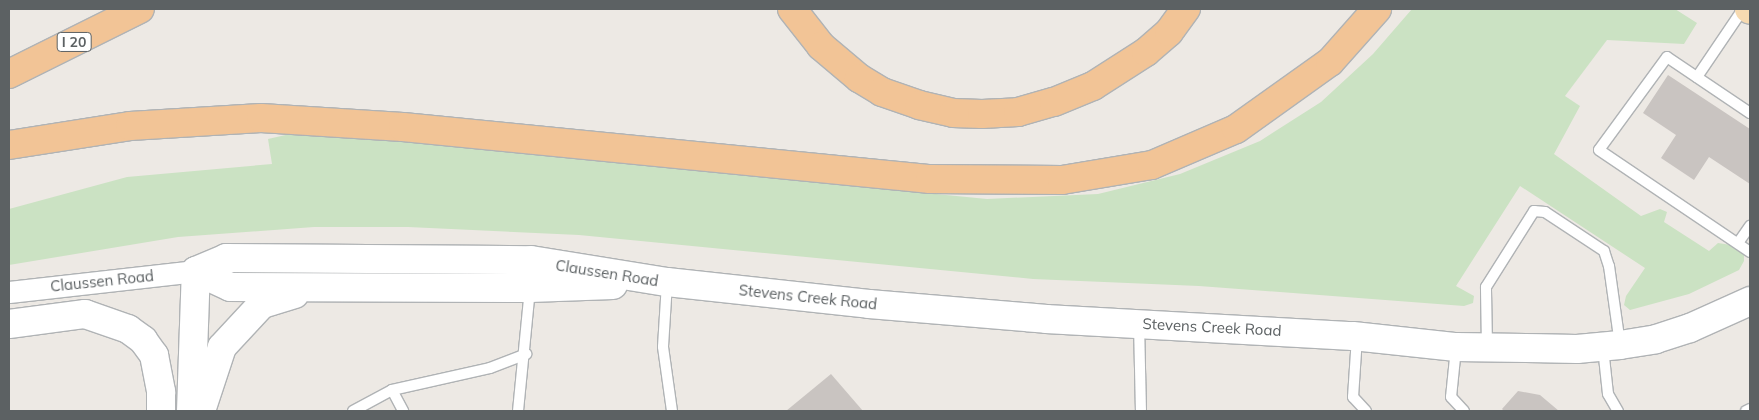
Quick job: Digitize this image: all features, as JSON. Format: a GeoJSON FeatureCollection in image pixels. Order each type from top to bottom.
{"type":"FeatureCollection","features":[{"type":"Feature","properties":{"kind":"highway","name":"I 20"},"geometry":{"type":"LineString","coordinates":[[9,74],[140,9]]}},
{"type":"Feature","properties":{"kind":"highway"},"geometry":{"type":"LineString","coordinates":[[792,9],[820,46],[859,78],[882,92],[919,105],[952,112],[982,114],[1018,112],[1054,102],[1093,86],[1146,52],[1169,32],[1186,9]]}},
{"type":"Feature","properties":{"kind":"highway"},"geometry":{"type":"LineString","coordinates":[[9,145],[130,126],[261,118],[452,131],[930,179],[1062,180],[1152,165],[1236,129],[1330,62],[1376,9]]}},
{"type":"Feature","properties":{"kind":"street","name":"Claussen Road"},"geometry":{"type":"LineString","coordinates":[[9,292],[196,271],[226,258],[531,260],[667,282]]}},
{"type":"Feature","properties":{"kind":"street","name":"Claussen Road"},"geometry":{"type":"LineString","coordinates":[[196,271],[230,287],[530,288],[667,282]]}},
{"type":"Feature","properties":{"kind":"street"},"geometry":{"type":"LineString","coordinates":[[192,411],[196,271]]}},
{"type":"Feature","properties":{"kind":"street","name":"Stevens Creek Road"},"geometry":{"type":"LineString","coordinates":[[667,282],[886,306],[1357,336],[1456,347],[1488,348],[1612,346],[1656,339],[1690,328],[1750,301]]}},
{"type":"Feature","properties":{"kind":"street"},"geometry":{"type":"LineString","coordinates":[[201,411],[222,347],[262,304],[323,287]]}},
{"type":"Feature","properties":{"kind":"street"},"geometry":{"type":"LineString","coordinates":[[9,324],[85,314],[128,329],[143,340],[154,356],[162,392],[161,411]]}},
{"type":"Feature","properties":{"kind":"lane"},"geometry":{"type":"LineString","coordinates":[[1697,77],[1743,9]]}},
{"type":"Feature","properties":{"kind":"lane"},"geometry":{"type":"LineString","coordinates":[[1750,113],[1667,57],[1599,150],[1750,252]]}},
{"type":"Feature","properties":{"kind":"lane"},"geometry":{"type":"LineString","coordinates":[[1488,348],[1486,287],[1534,211],[1545,212],[1604,251],[1609,266],[1612,346],[1608,394],[1618,411]]}},
{"type":"Feature","properties":{"kind":"lane"},"geometry":{"type":"LineString","coordinates":[[1738,243],[1750,226]]}},
{"type":"Feature","properties":{"kind":"lane"},"geometry":{"type":"LineString","coordinates":[[667,282],[663,347],[672,411]]}},
{"type":"Feature","properties":{"kind":"lane"},"geometry":{"type":"LineString","coordinates":[[518,411],[526,354],[530,288]]}},
{"type":"Feature","properties":{"kind":"lane"},"geometry":{"type":"LineString","coordinates":[[1139,323],[1141,411]]}},
{"type":"Feature","properties":{"kind":"lane"},"geometry":{"type":"LineString","coordinates":[[1357,336],[1353,398],[1366,411]]}},
{"type":"Feature","properties":{"kind":"lane"},"geometry":{"type":"LineString","coordinates":[[1456,347],[1451,397],[1464,411]]}},
{"type":"Feature","properties":{"kind":"lane"},"geometry":{"type":"LineString","coordinates":[[353,411],[392,390],[490,368],[526,354]]}},
{"type":"Feature","properties":{"kind":"lane"},"geometry":{"type":"LineString","coordinates":[[392,390],[403,411]]}},
{"type":"Feature","properties":{"kind":"lane"},"geometry":{"type":"LineString","coordinates":[[1746,411],[1750,409]]}},
{"type":"Feature","properties":{"kind":"green space"},"geometry":{"type":"Polygon","coordinates":[[[1412,9],[1675,9],[1697,23],[1684,44],[1607,40],[1565,96],[1580,106],[1554,154],[1641,216],[1660,209],[1667,212],[1664,222],[1709,251],[1718,243],[1744,247],[1744,261],[1739,270],[1689,294],[1630,310],[1624,305],[1626,296],[1645,268],[1520,186],[1456,286],[1474,296],[1473,303],[1464,306],[1199,286],[1033,279],[579,235],[408,227],[314,227],[178,237],[9,265],[9,209],[127,177],[272,164],[268,139],[290,134],[355,131],[619,163],[987,199],[1098,194],[1180,174],[1260,141],[1321,102],[1373,54],[1412,9]]]}},
{"type":"Feature","properties":{"kind":"building"},"geometry":{"type":"Polygon","coordinates":[[[1668,75],[1750,129],[1750,184],[1709,157],[1694,180],[1661,158],[1676,135],[1643,113],[1668,75]]]}},
{"type":"Feature","properties":{"kind":"building"},"geometry":{"type":"Polygon","coordinates":[[[831,374],[863,411],[786,411],[831,374]]]}},
{"type":"Feature","properties":{"kind":"building"},"geometry":{"type":"Polygon","coordinates":[[[1518,391],[1540,395],[1559,411],[1504,411],[1502,409],[1518,391]]]}}]}
